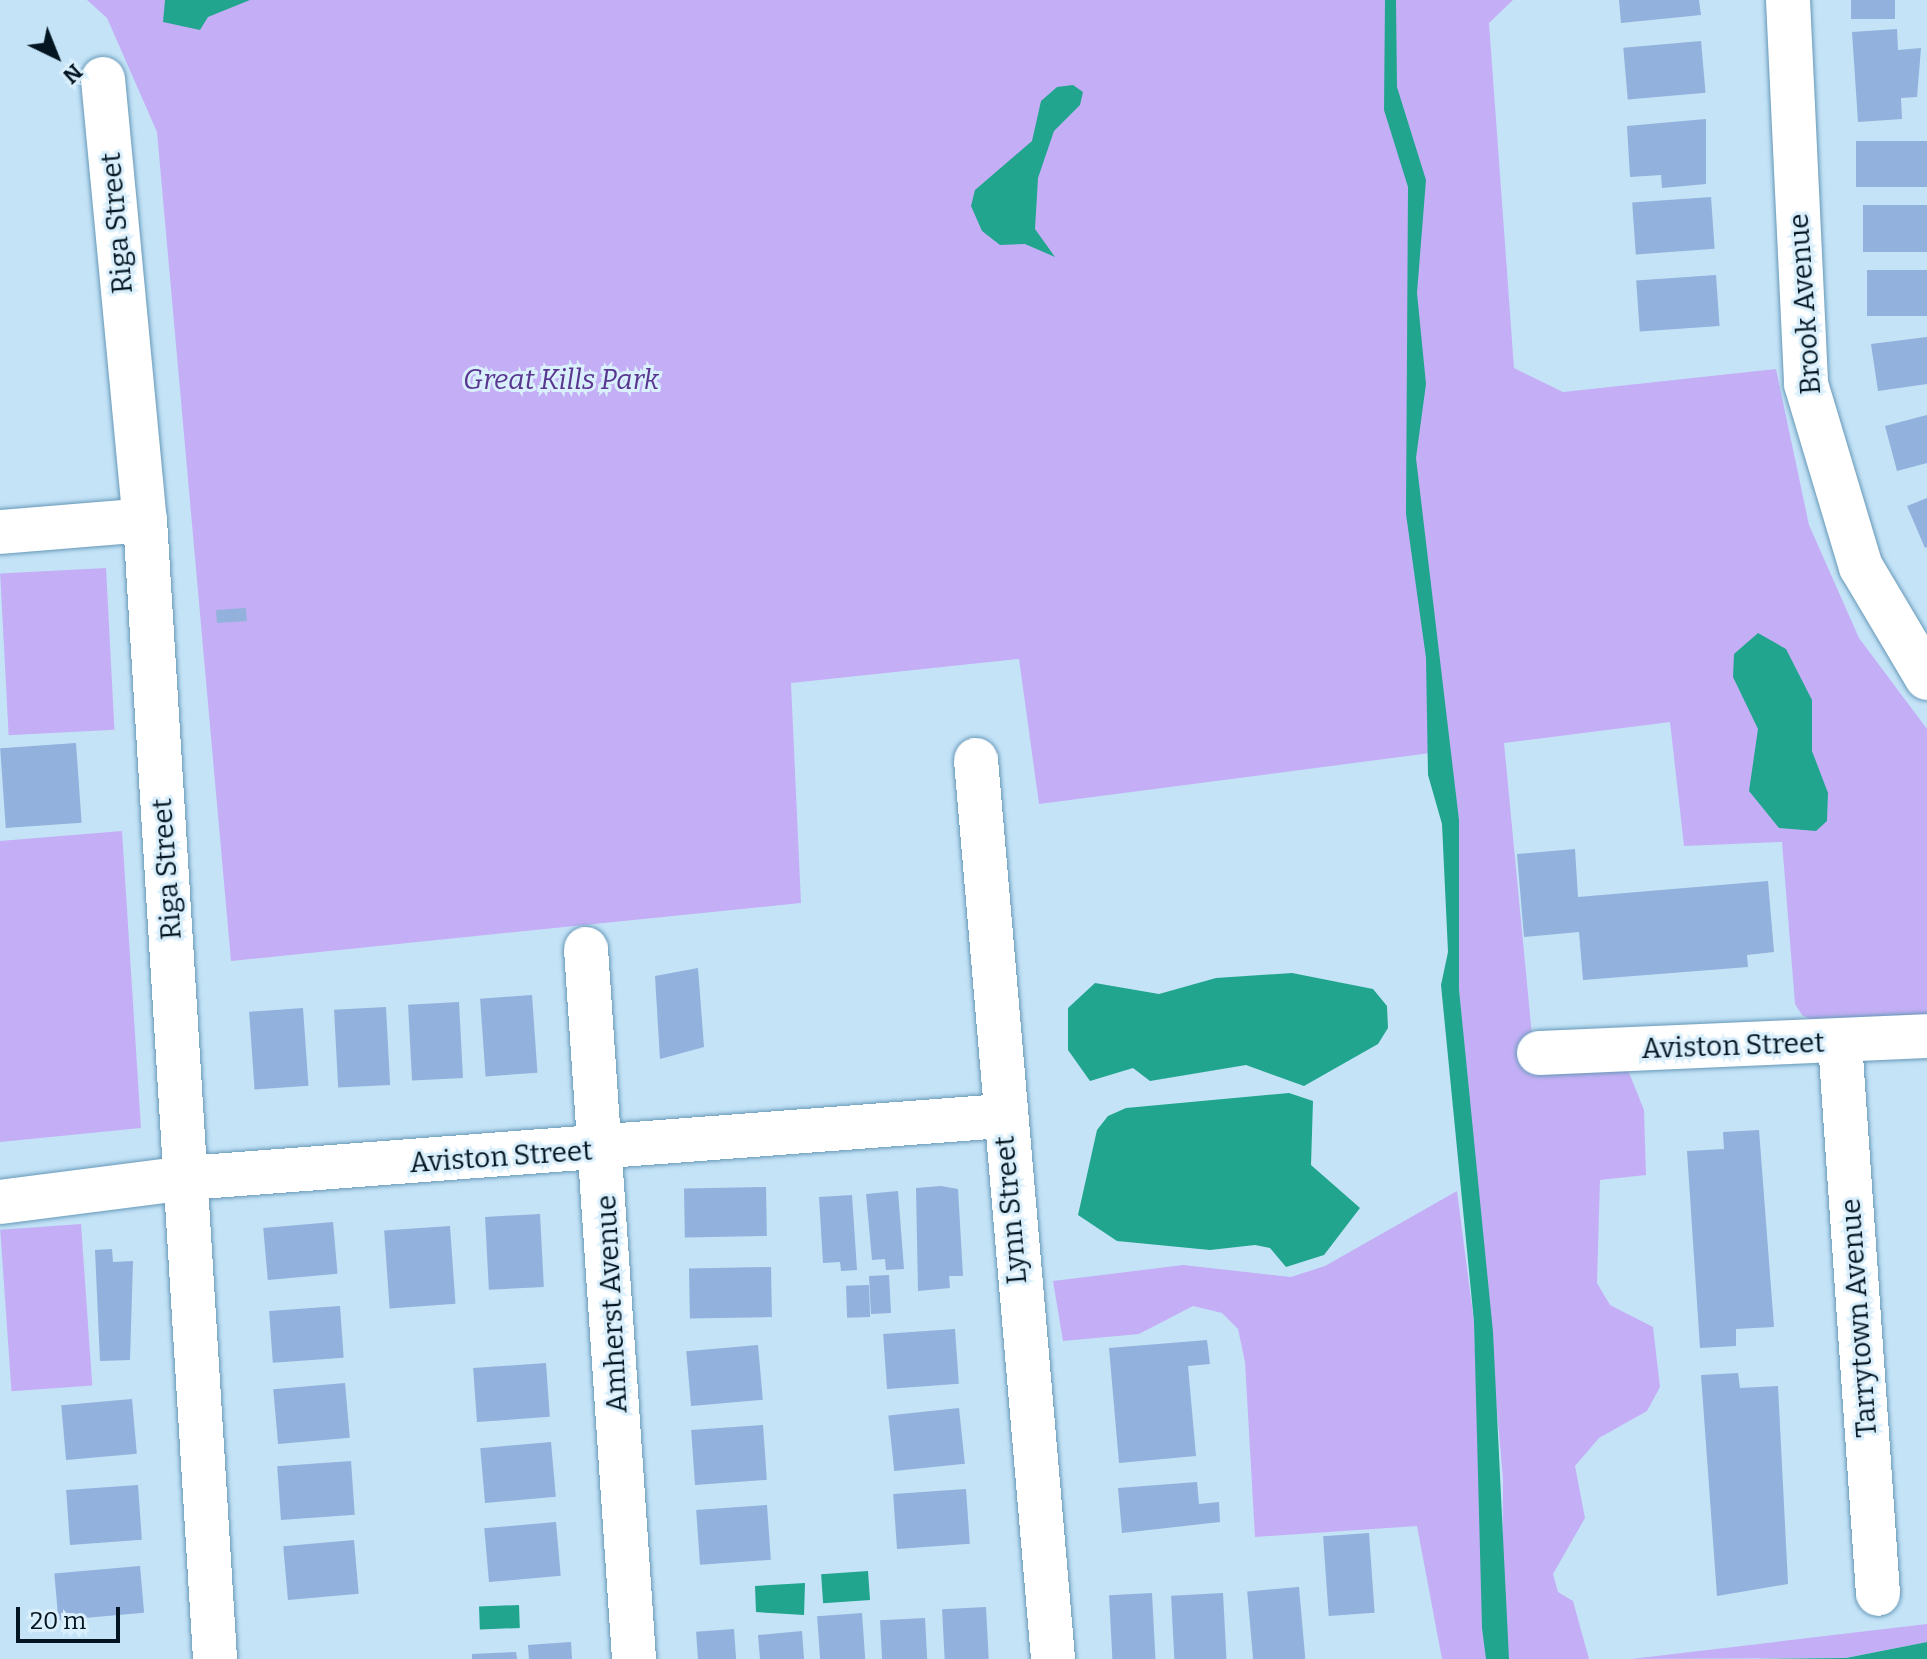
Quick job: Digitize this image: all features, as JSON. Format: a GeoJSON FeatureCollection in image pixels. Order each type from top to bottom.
{"type":"FeatureCollection","features":[{"type":"Feature","properties":{"kind":"street","name":"Brook Avenue"},"geometry":{"type":"LineString","coordinates":[[1788,0],[1806,384],[1861,567],[1927,678]]}},
{"type":"Feature","properties":{"kind":"street","name":"Riga Street"},"geometry":{"type":"LineString","coordinates":[[103,79],[145,520],[215,1659]]}},
{"type":"Feature","properties":{"kind":"street"},"geometry":{"type":"LineString","coordinates":[[0,532],[145,520]]}},
{"type":"Feature","properties":{"kind":"street","name":"Lynn Street"},"geometry":{"type":"LineString","coordinates":[[976,760],[1002,1116],[1053,1659]]}},
{"type":"Feature","properties":{"kind":"street","name":"Amherst Avenue"},"geometry":{"type":"LineString","coordinates":[[586,949],[603,1150],[634,1659]]}},
{"type":"Feature","properties":{"kind":"street","name":"Aviston Street"},"geometry":{"type":"LineString","coordinates":[[1539,1053],[1927,1036]]}},
{"type":"Feature","properties":{"kind":"street","name":"Tarrytown Avenue"},"geometry":{"type":"LineString","coordinates":[[1840,1042],[1878,1594]]}},
{"type":"Feature","properties":{"kind":"street","name":"Aviston Street"},"geometry":{"type":"LineString","coordinates":[[0,1202],[187,1178],[603,1150],[1002,1116]]}},
{"type":"Feature","properties":{"kind":"green space","name":"Great Kills Park"},"geometry":{"type":"Polygon","coordinates":[[[87,0],[1513,0],[1489,23],[1514,368],[1563,392],[1776,369],[1809,525],[1859,638],[1927,729],[1927,1023],[1817,1023],[1802,1015],[1795,1004],[1782,842],[1684,846],[1670,722],[1504,743],[1535,1067],[1628,1070],[1644,1110],[1646,1175],[1600,1180],[1597,1283],[1610,1305],[1653,1327],[1660,1387],[1647,1411],[1599,1438],[1575,1466],[1585,1518],[1553,1574],[1558,1592],[1573,1601],[1589,1659],[1509,1659],[1502,1637],[1503,1478],[1459,989],[1459,820],[1446,751],[1039,804],[1019,659],[791,683],[801,903],[231,961],[157,132],[107,18],[87,0]]]}},
{"type":"Feature","properties":{"kind":"green space"},"geometry":{"type":"Polygon","coordinates":[[[106,568],[114,730],[9,735],[0,574],[106,568]]]}},
{"type":"Feature","properties":{"kind":"green space"},"geometry":{"type":"Polygon","coordinates":[[[122,831],[141,1128],[0,1142],[0,841],[122,831]]]}},
{"type":"Feature","properties":{"kind":"green space"},"geometry":{"type":"Polygon","coordinates":[[[1457,1191],[1474,1322],[1486,1659],[1442,1659],[1417,1526],[1255,1537],[1245,1362],[1238,1329],[1222,1313],[1193,1306],[1139,1334],[1063,1341],[1053,1281],[1183,1265],[1291,1277],[1325,1266],[1457,1191]]]}},
{"type":"Feature","properties":{"kind":"green space"},"geometry":{"type":"Polygon","coordinates":[[[81,1224],[92,1386],[11,1391],[0,1230],[81,1224]]]}},
{"type":"Feature","properties":{"kind":"green space"},"geometry":{"type":"Polygon","coordinates":[[[1927,1624],[1927,1642],[1846,1658],[1631,1659],[1927,1624]]]}},
{"type":"Feature","properties":{"kind":"shaded area"},"geometry":{"type":"Polygon","coordinates":[[[165,0],[250,0],[208,17],[200,30],[163,22],[165,0]]]}},
{"type":"Feature","properties":{"kind":"shaded area"},"geometry":{"type":"Polygon","coordinates":[[[1385,0],[1396,0],[1397,87],[1426,180],[1417,293],[1426,384],[1416,458],[1459,820],[1459,989],[1493,1332],[1509,1659],[1486,1659],[1482,1628],[1474,1322],[1441,985],[1448,952],[1442,824],[1428,775],[1426,658],[1406,514],[1408,187],[1384,110],[1385,0]]]}},
{"type":"Feature","properties":{"kind":"shaded area"},"geometry":{"type":"Polygon","coordinates":[[[1073,85],[1083,92],[1080,105],[1054,131],[1038,178],[1035,229],[1055,257],[1025,244],[1000,245],[982,231],[971,206],[975,190],[1032,141],[1041,101],[1057,87],[1073,85]]]}},
{"type":"Feature","properties":{"kind":"shaded area"},"geometry":{"type":"Polygon","coordinates":[[[1758,633],[1786,649],[1812,700],[1812,751],[1828,793],[1827,821],[1816,831],[1779,828],[1749,791],[1758,729],[1733,677],[1734,654],[1758,633]]]}},
{"type":"Feature","properties":{"kind":"shaded area"},"geometry":{"type":"Polygon","coordinates":[[[1292,973],[1373,989],[1387,1006],[1388,1028],[1378,1044],[1304,1086],[1246,1065],[1150,1081],[1133,1068],[1090,1081],[1068,1050],[1068,1008],[1095,983],[1159,994],[1216,978],[1292,973]]]}},
{"type":"Feature","properties":{"kind":"shaded area"},"geometry":{"type":"Polygon","coordinates":[[[1289,1093],[1313,1101],[1311,1165],[1360,1208],[1324,1255],[1286,1267],[1270,1248],[1255,1245],[1210,1250],[1117,1241],[1078,1215],[1097,1130],[1108,1116],[1126,1108],[1289,1093]]]}},
{"type":"Feature","properties":{"kind":"shaded area"},"geometry":{"type":"Polygon","coordinates":[[[868,1571],[870,1600],[823,1603],[821,1574],[868,1571]]]}},
{"type":"Feature","properties":{"kind":"shaded area"},"geometry":{"type":"Polygon","coordinates":[[[805,1583],[804,1615],[756,1612],[755,1586],[805,1583]]]}},
{"type":"Feature","properties":{"kind":"shaded area"},"geometry":{"type":"Polygon","coordinates":[[[519,1605],[520,1628],[480,1629],[479,1606],[519,1605]]]}},
{"type":"Feature","properties":{"kind":"shaded area"},"geometry":{"type":"Polygon","coordinates":[[[1927,1642],[1927,1659],[1758,1659],[1846,1658],[1927,1642]]]}},
{"type":"Feature","properties":{"kind":"building"},"geometry":{"type":"Polygon","coordinates":[[[1619,0],[1699,0],[1701,15],[1621,23],[1619,0]]]}},
{"type":"Feature","properties":{"kind":"building"},"geometry":{"type":"Polygon","coordinates":[[[1851,0],[1895,0],[1895,19],[1851,19],[1851,0]]]}},
{"type":"Feature","properties":{"kind":"building"},"geometry":{"type":"Polygon","coordinates":[[[1897,29],[1898,50],[1921,48],[1917,97],[1901,98],[1902,119],[1858,122],[1852,32],[1897,29]]]}},
{"type":"Feature","properties":{"kind":"building"},"geometry":{"type":"Polygon","coordinates":[[[1701,41],[1706,93],[1628,100],[1623,48],[1701,41]]]}},
{"type":"Feature","properties":{"kind":"building"},"geometry":{"type":"Polygon","coordinates":[[[1706,119],[1706,184],[1662,188],[1661,175],[1630,177],[1627,126],[1706,119]]]}},
{"type":"Feature","properties":{"kind":"building"},"geometry":{"type":"Polygon","coordinates":[[[1856,141],[1927,141],[1927,187],[1856,187],[1856,141]]]}},
{"type":"Feature","properties":{"kind":"building"},"geometry":{"type":"Polygon","coordinates":[[[1711,197],[1715,249],[1636,254],[1632,203],[1711,197]]]}},
{"type":"Feature","properties":{"kind":"building"},"geometry":{"type":"Polygon","coordinates":[[[1863,205],[1927,205],[1927,252],[1863,252],[1863,205]]]}},
{"type":"Feature","properties":{"kind":"building"},"geometry":{"type":"Polygon","coordinates":[[[1867,270],[1927,270],[1927,316],[1867,316],[1867,270]]]}},
{"type":"Feature","properties":{"kind":"building"},"geometry":{"type":"Polygon","coordinates":[[[1716,275],[1720,326],[1640,331],[1636,281],[1716,275]]]}},
{"type":"Feature","properties":{"kind":"building"},"geometry":{"type":"Polygon","coordinates":[[[1927,337],[1927,384],[1878,391],[1871,344],[1927,337]]]}},
{"type":"Feature","properties":{"kind":"building"},"geometry":{"type":"Polygon","coordinates":[[[1927,415],[1927,463],[1897,471],[1885,426],[1927,415]]]}},
{"type":"Feature","properties":{"kind":"building"},"geometry":{"type":"Polygon","coordinates":[[[1927,498],[1927,547],[1925,548],[1907,506],[1927,498]]]}},
{"type":"Feature","properties":{"kind":"building"},"geometry":{"type":"Polygon","coordinates":[[[246,608],[247,621],[217,623],[216,610],[246,608]]]}},
{"type":"Feature","properties":{"kind":"building"},"geometry":{"type":"Polygon","coordinates":[[[76,743],[82,823],[6,828],[0,748],[76,743]]]}},
{"type":"Feature","properties":{"kind":"building"},"geometry":{"type":"Polygon","coordinates":[[[1575,849],[1578,897],[1768,881],[1774,952],[1747,955],[1748,967],[1583,980],[1579,932],[1524,937],[1517,854],[1575,849]]]}},
{"type":"Feature","properties":{"kind":"building"},"geometry":{"type":"Polygon","coordinates":[[[698,968],[704,1047],[660,1059],[655,976],[698,968]]]}},
{"type":"Feature","properties":{"kind":"building"},"geometry":{"type":"Polygon","coordinates":[[[532,995],[537,1073],[486,1076],[480,999],[532,995]]]}},
{"type":"Feature","properties":{"kind":"building"},"geometry":{"type":"Polygon","coordinates":[[[459,1002],[463,1078],[412,1081],[408,1005],[459,1002]]]}},
{"type":"Feature","properties":{"kind":"building"},"geometry":{"type":"Polygon","coordinates":[[[386,1007],[390,1085],[338,1088],[334,1010],[386,1007]]]}},
{"type":"Feature","properties":{"kind":"building"},"geometry":{"type":"Polygon","coordinates":[[[303,1008],[308,1086],[255,1090],[249,1012],[303,1008]]]}},
{"type":"Feature","properties":{"kind":"building"},"geometry":{"type":"Polygon","coordinates":[[[1759,1130],[1774,1327],[1736,1329],[1736,1346],[1700,1348],[1687,1151],[1724,1149],[1723,1132],[1759,1130]]]}},
{"type":"Feature","properties":{"kind":"building"},"geometry":{"type":"Polygon","coordinates":[[[941,1186],[958,1189],[963,1276],[949,1276],[950,1288],[918,1291],[916,1188],[941,1186]]]}},
{"type":"Feature","properties":{"kind":"building"},"geometry":{"type":"Polygon","coordinates":[[[766,1187],[767,1236],[685,1237],[684,1188],[766,1187]]]}},
{"type":"Feature","properties":{"kind":"building"},"geometry":{"type":"Polygon","coordinates":[[[898,1191],[904,1269],[886,1270],[885,1259],[872,1260],[866,1194],[898,1191]]]}},
{"type":"Feature","properties":{"kind":"building"},"geometry":{"type":"Polygon","coordinates":[[[852,1195],[857,1270],[841,1271],[840,1262],[823,1263],[819,1197],[852,1195]]]}},
{"type":"Feature","properties":{"kind":"building"},"geometry":{"type":"Polygon","coordinates":[[[540,1214],[544,1287],[489,1290],[485,1217],[540,1214]]]}},
{"type":"Feature","properties":{"kind":"building"},"geometry":{"type":"Polygon","coordinates":[[[333,1222],[338,1274],[268,1280],[263,1228],[333,1222]]]}},
{"type":"Feature","properties":{"kind":"building"},"geometry":{"type":"Polygon","coordinates":[[[450,1226],[455,1304],[390,1308],[384,1231],[450,1226]]]}},
{"type":"Feature","properties":{"kind":"building"},"geometry":{"type":"Polygon","coordinates":[[[112,1249],[113,1262],[133,1261],[130,1360],[100,1361],[95,1250],[112,1249]]]}},
{"type":"Feature","properties":{"kind":"building"},"geometry":{"type":"Polygon","coordinates":[[[771,1267],[772,1317],[690,1318],[689,1268],[771,1267]]]}},
{"type":"Feature","properties":{"kind":"building"},"geometry":{"type":"Polygon","coordinates":[[[889,1275],[891,1313],[871,1314],[869,1276],[889,1275]]]}},
{"type":"Feature","properties":{"kind":"building"},"geometry":{"type":"Polygon","coordinates":[[[869,1285],[870,1317],[847,1318],[846,1286],[869,1285]]]}},
{"type":"Feature","properties":{"kind":"building"},"geometry":{"type":"Polygon","coordinates":[[[340,1306],[344,1358],[273,1363],[269,1311],[340,1306]]]}},
{"type":"Feature","properties":{"kind":"building"},"geometry":{"type":"Polygon","coordinates":[[[955,1329],[959,1384],[887,1389],[883,1334],[955,1329]]]}},
{"type":"Feature","properties":{"kind":"building"},"geometry":{"type":"Polygon","coordinates":[[[1207,1340],[1210,1364],[1188,1366],[1196,1456],[1119,1463],[1109,1348],[1207,1340]]]}},
{"type":"Feature","properties":{"kind":"building"},"geometry":{"type":"Polygon","coordinates":[[[758,1345],[763,1400],[691,1406],[686,1351],[758,1345]]]}},
{"type":"Feature","properties":{"kind":"building"},"geometry":{"type":"Polygon","coordinates":[[[546,1363],[550,1417],[477,1422],[473,1368],[546,1363]]]}},
{"type":"Feature","properties":{"kind":"building"},"geometry":{"type":"Polygon","coordinates":[[[1738,1373],[1740,1388],[1778,1386],[1788,1584],[1717,1596],[1701,1375],[1738,1373]]]}},
{"type":"Feature","properties":{"kind":"building"},"geometry":{"type":"Polygon","coordinates":[[[345,1383],[350,1438],[278,1444],[273,1389],[345,1383]]]}},
{"type":"Feature","properties":{"kind":"building"},"geometry":{"type":"Polygon","coordinates":[[[132,1399],[137,1454],[66,1460],[61,1405],[132,1399]]]}},
{"type":"Feature","properties":{"kind":"building"},"geometry":{"type":"Polygon","coordinates":[[[959,1408],[965,1464],[894,1471],[888,1415],[959,1408]]]}},
{"type":"Feature","properties":{"kind":"building"},"geometry":{"type":"Polygon","coordinates":[[[763,1425],[767,1480],[695,1485],[691,1430],[763,1425]]]}},
{"type":"Feature","properties":{"kind":"building"},"geometry":{"type":"Polygon","coordinates":[[[551,1442],[556,1497],[485,1503],[480,1448],[551,1442]]]}},
{"type":"Feature","properties":{"kind":"building"},"geometry":{"type":"Polygon","coordinates":[[[351,1461],[355,1515],[281,1520],[277,1466],[351,1461]]]}},
{"type":"Feature","properties":{"kind":"building"},"geometry":{"type":"Polygon","coordinates":[[[1197,1482],[1199,1504],[1219,1502],[1220,1522],[1122,1533],[1118,1488],[1197,1482]]]}},
{"type":"Feature","properties":{"kind":"building"},"geometry":{"type":"Polygon","coordinates":[[[138,1485],[142,1540],[70,1545],[66,1490],[138,1485]]]}},
{"type":"Feature","properties":{"kind":"building"},"geometry":{"type":"Polygon","coordinates":[[[966,1489],[970,1544],[897,1549],[893,1494],[966,1489]]]}},
{"type":"Feature","properties":{"kind":"building"},"geometry":{"type":"Polygon","coordinates":[[[767,1505],[771,1560],[700,1565],[696,1510],[767,1505]]]}},
{"type":"Feature","properties":{"kind":"building"},"geometry":{"type":"Polygon","coordinates":[[[556,1522],[561,1576],[489,1582],[484,1528],[556,1522]]]}},
{"type":"Feature","properties":{"kind":"building"},"geometry":{"type":"Polygon","coordinates":[[[1369,1533],[1375,1613],[1329,1616],[1323,1536],[1369,1533]]]}},
{"type":"Feature","properties":{"kind":"building"},"geometry":{"type":"Polygon","coordinates":[[[354,1540],[359,1594],[288,1600],[283,1546],[354,1540]]]}},
{"type":"Feature","properties":{"kind":"building"},"geometry":{"type":"Polygon","coordinates":[[[140,1566],[144,1613],[58,1620],[54,1573],[140,1566]]]}},
{"type":"Feature","properties":{"kind":"building"},"geometry":{"type":"Polygon","coordinates":[[[1299,1587],[1305,1659],[1253,1659],[1247,1592],[1299,1587]]]}},
{"type":"Feature","properties":{"kind":"building"},"geometry":{"type":"Polygon","coordinates":[[[1152,1593],[1155,1659],[1112,1659],[1109,1595],[1152,1593]]]}},
{"type":"Feature","properties":{"kind":"building"},"geometry":{"type":"Polygon","coordinates":[[[1223,1593],[1226,1659],[1174,1659],[1171,1596],[1223,1593]]]}},
{"type":"Feature","properties":{"kind":"building"},"geometry":{"type":"Polygon","coordinates":[[[986,1607],[989,1659],[945,1659],[942,1609],[986,1607]]]}},
{"type":"Feature","properties":{"kind":"building"},"geometry":{"type":"Polygon","coordinates":[[[862,1613],[865,1659],[820,1659],[817,1616],[862,1613]]]}},
{"type":"Feature","properties":{"kind":"building"},"geometry":{"type":"Polygon","coordinates":[[[925,1618],[927,1659],[882,1659],[880,1620],[925,1618]]]}},
{"type":"Feature","properties":{"kind":"building"},"geometry":{"type":"Polygon","coordinates":[[[734,1629],[736,1659],[698,1659],[696,1632],[734,1629]]]}},
{"type":"Feature","properties":{"kind":"building"},"geometry":{"type":"Polygon","coordinates":[[[802,1631],[804,1659],[760,1659],[758,1635],[802,1631]]]}},
{"type":"Feature","properties":{"kind":"building"},"geometry":{"type":"Polygon","coordinates":[[[571,1642],[572,1659],[529,1659],[528,1645],[571,1642]]]}},
{"type":"Feature","properties":{"kind":"building"},"geometry":{"type":"Polygon","coordinates":[[[516,1652],[517,1659],[472,1659],[472,1654],[516,1652]]]}}]}
